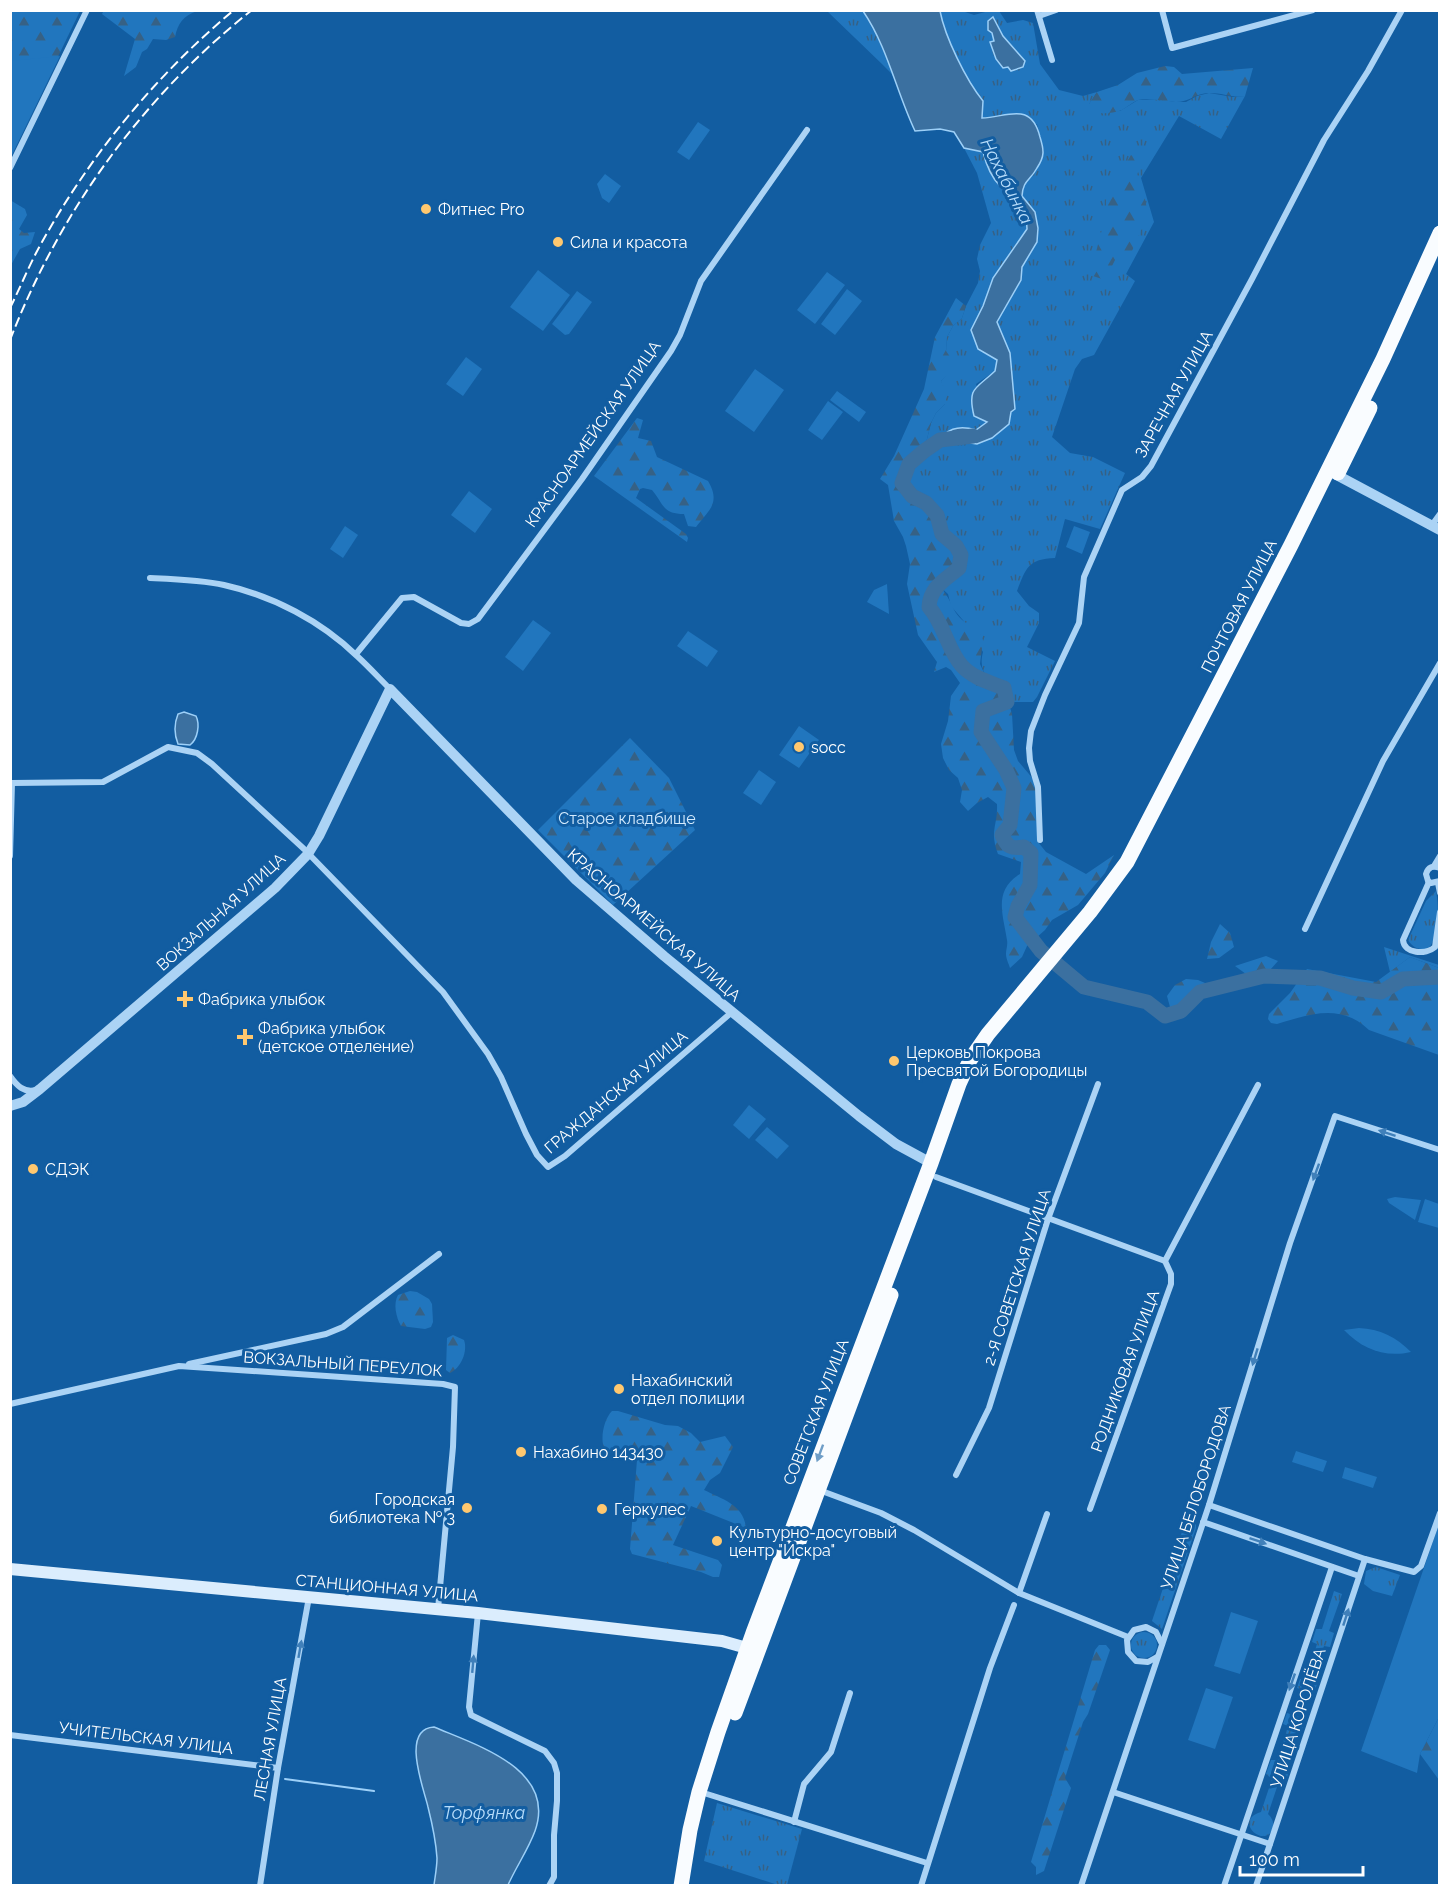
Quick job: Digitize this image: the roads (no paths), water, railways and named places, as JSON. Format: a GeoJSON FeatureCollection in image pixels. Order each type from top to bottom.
{"type":"FeatureCollection","features":[{"type":"Feature","properties":{"kind":"main road","name":"ПОЧТОВАЯ УЛИЦА"},"geometry":{"type":"LineString","coordinates":[[1332,473],[1440,233]]}},
{"type":"Feature","properties":{"kind":"main road","name":"ПОЧТОВАЯ УЛИЦА"},"geometry":{"type":"LineString","coordinates":[[1040,977],[1127,862],[1291,545],[1362,426],[1440,255]]}},
{"type":"Feature","properties":{"kind":"main road"},"geometry":{"type":"LineString","coordinates":[[933,1170],[949,1139],[966,1088],[977,1065],[1040,977]]}},
{"type":"Feature","properties":{"kind":"main road","name":"СОВЕТСКАЯ УЛИЦА"},"geometry":{"type":"LineString","coordinates":[[681,1886],[699,1792],[933,1170],[954,1095],[970,1060],[992,1029],[1040,977]]}},
{"type":"Feature","properties":{"kind":"main road","name":"СТАНЦИОННАЯ УЛИЦА"},"geometry":{"type":"LineString","coordinates":[[10,1569],[478,1613],[722,1641],[753,1650]]}},
{"type":"Feature","properties":{"kind":"main road","name":"СОВЕТСКАЯ УЛИЦА"},"geometry":{"type":"LineString","coordinates":[[690,1886],[707,1794],[753,1650]]}},
{"type":"Feature","properties":{"kind":"street"},"geometry":{"type":"LineString","coordinates":[[10,168],[87,10]]}},
{"type":"Feature","properties":{"kind":"street"},"geometry":{"type":"LineString","coordinates":[[1052,60],[1038,13],[1056,10]]}},
{"type":"Feature","properties":{"kind":"street"},"geometry":{"type":"LineString","coordinates":[[1162,10],[1172,48],[1313,10]]}},
{"type":"Feature","properties":{"kind":"street","name":"ЗАРЕЧНАЯ УЛИЦА"},"geometry":{"type":"LineString","coordinates":[[1040,840],[1038,788],[1030,761],[1031,731],[1044,695],[1079,623],[1084,577],[1122,490],[1142,477],[1151,466],[1324,140],[1368,71],[1402,10]]}},
{"type":"Feature","properties":{"kind":"street","name":"КРАСНОАРМЕЙСКАЯ УЛИЦА"},"geometry":{"type":"LineString","coordinates":[[356,654],[402,598],[414,597],[461,623],[469,624],[478,619],[582,479],[671,351],[680,335],[700,281],[807,130]]}},
{"type":"Feature","properties":{"kind":"street"},"geometry":{"type":"LineString","coordinates":[[1332,473],[1436,528],[1440,514]]}},
{"type":"Feature","properties":{"kind":"street","name":"КРАСНОАРМЕЙСКАЯ УЛИЦА"},"geometry":{"type":"LineString","coordinates":[[150,578],[223,584],[267,599],[310,620],[356,654],[576,880],[732,1012],[896,1144],[933,1170]]}},
{"type":"Feature","properties":{"kind":"street"},"geometry":{"type":"LineString","coordinates":[[1305,929],[1383,761],[1440,663]]}},
{"type":"Feature","properties":{"kind":"street","name":"ВОКЗАЛЬНАЯ УЛИЦА"},"geometry":{"type":"LineString","coordinates":[[10,1106],[23,1102],[40,1089],[267,895],[308,854],[331,814],[390,689]]}},
{"type":"Feature","properties":{"kind":"street"},"geometry":{"type":"LineString","coordinates":[[10,856],[12,783],[103,782],[168,747],[197,753],[212,764],[308,854]]}},
{"type":"Feature","properties":{"kind":"street","name":"ГРАЖДАНСКАЯ УЛИЦА"},"geometry":{"type":"LineString","coordinates":[[308,854],[418,964],[470,1027],[501,1077],[533,1148],[548,1167],[565,1156],[732,1012]]}},
{"type":"Feature","properties":{"kind":"street"},"geometry":{"type":"LineString","coordinates":[[1440,856],[1437,867],[1430,868],[1426,874],[1429,882],[1403,940],[1408,950],[1428,952],[1435,947],[1440,912]]}},
{"type":"Feature","properties":{"kind":"street"},"geometry":{"type":"LineString","coordinates":[[1429,882],[1439,882],[1440,893]]}},
{"type":"Feature","properties":{"kind":"street"},"geometry":{"type":"LineString","coordinates":[[10,1076],[26,1091],[40,1089]]}},
{"type":"Feature","properties":{"kind":"street","name":"2-Я СОВЕТСКАЯ УЛИЦА"},"geometry":{"type":"LineString","coordinates":[[956,1475],[989,1408],[1048,1219],[1098,1084]]}},
{"type":"Feature","properties":{"kind":"street"},"geometry":{"type":"LineString","coordinates":[[933,1170],[1048,1219],[1165,1261],[1258,1085]]}},
{"type":"Feature","properties":{"kind":"street","name":"УЛИЦА БЕЛОБОРОДОВА"},"geometry":{"type":"LineString","coordinates":[[1082,1886],[1209,1505],[1290,1243],[1335,1116],[1440,1150]]}},
{"type":"Feature","properties":{"kind":"street"},"geometry":{"type":"LineString","coordinates":[[179,1366],[326,1334],[343,1327],[439,1254]]}},
{"type":"Feature","properties":{"kind":"street","name":"РОДНИКОВАЯ УЛИЦА"},"geometry":{"type":"LineString","coordinates":[[1090,1509],[1171,1284],[1172,1274],[1165,1261]]}},
{"type":"Feature","properties":{"kind":"street","name":"ВОКЗАЛЬНЫЙ ПЕРЕУЛОК"},"geometry":{"type":"LineString","coordinates":[[10,1404],[179,1366],[443,1383],[455,1387],[453,1447],[438,1609]]}},
{"type":"Feature","properties":{"kind":"street"},"geometry":{"type":"LineString","coordinates":[[813,1487],[881,1513],[914,1530],[1019,1593],[1128,1637]]}},
{"type":"Feature","properties":{"kind":"street"},"geometry":{"type":"LineString","coordinates":[[1209,1505],[1365,1559],[1414,1572],[1421,1566],[1440,1513]]}},
{"type":"Feature","properties":{"kind":"street"},"geometry":{"type":"LineString","coordinates":[[1019,1593],[1047,1514]]}},
{"type":"Feature","properties":{"kind":"street"},"geometry":{"type":"LineString","coordinates":[[1203,1522],[1359,1576]]}},
{"type":"Feature","properties":{"kind":"street","name":"УЛИЦА КОРОЛЁВА"},"geometry":{"type":"LineString","coordinates":[[1257,1886],[1365,1559]]}},
{"type":"Feature","properties":{"kind":"street","name":"УЛИЦА КОРОЛЁВА"},"geometry":{"type":"LineString","coordinates":[[1224,1886],[1332,1567]]}},
{"type":"Feature","properties":{"kind":"street","name":"ЛЕСНАЯ УЛИЦА"},"geometry":{"type":"LineString","coordinates":[[260,1886],[278,1768],[309,1597]]}},
{"type":"Feature","properties":{"kind":"street"},"geometry":{"type":"LineString","coordinates":[[921,1886],[990,1668],[1014,1605]]}},
{"type":"Feature","properties":{"kind":"street"},"geometry":{"type":"LineString","coordinates":[[478,1613],[469,1707],[471,1715],[544,1751],[554,1763],[557,1773],[554,1877],[549,1886]]}},
{"type":"Feature","properties":{"kind":"street"},"geometry":{"type":"LineString","coordinates":[[1158,1655],[1148,1662],[1134,1659],[1127,1649],[1128,1637],[1137,1628],[1149,1628],[1158,1634],[1162,1645]]}},
{"type":"Feature","properties":{"kind":"street"},"geometry":{"type":"LineString","coordinates":[[794,1822],[804,1784],[831,1752],[850,1693]]}},
{"type":"Feature","properties":{"kind":"street","name":"УЧИТЕЛЬСКАЯ УЛИЦА"},"geometry":{"type":"LineString","coordinates":[[10,1735],[278,1768]]}},
{"type":"Feature","properties":{"kind":"street"},"geometry":{"type":"LineString","coordinates":[[1113,1792],[1270,1844]]}},
{"type":"Feature","properties":{"kind":"street"},"geometry":{"type":"LineString","coordinates":[[707,1794],[927,1863]]}},
{"type":"Feature","properties":{"kind":"water"},"geometry":{"type":"Polygon","coordinates":[[[863,11],[940,11],[946,33],[957,58],[983,101],[982,118],[1009,114],[1025,115],[1036,126],[1041,142],[1043,153],[1041,160],[1025,184],[1022,196],[1035,212],[1038,228],[1037,242],[1022,267],[1021,280],[997,322],[1010,353],[1015,409],[1011,412],[1009,424],[992,438],[977,444],[957,441],[945,434],[960,428],[976,430],[987,422],[974,416],[972,399],[975,389],[995,371],[997,360],[978,349],[971,330],[993,278],[1027,229],[1026,222],[1022,210],[994,179],[983,152],[964,148],[954,132],[940,129],[915,131],[879,40],[863,11]]]}},
{"type":"Feature","properties":{"kind":"water"},"geometry":{"type":"Polygon","coordinates":[[[993,17],[1003,36],[1025,61],[1023,67],[1011,71],[1008,67],[1003,68],[996,59],[990,42],[994,41],[992,33],[988,30],[988,21],[993,17]]]}},
{"type":"Feature","properties":{"kind":"water"},"geometry":{"type":"Polygon","coordinates":[[[184,712],[196,716],[197,719],[196,735],[190,745],[178,744],[176,736],[175,725],[178,714],[184,712]]]}},
{"type":"Feature","properties":{"kind":"water","name":"Торфянка"},"geometry":{"type":"Polygon","coordinates":[[[434,1727],[471,1742],[508,1762],[524,1776],[534,1791],[539,1809],[535,1831],[508,1885],[434,1885],[436,1846],[419,1774],[416,1748],[418,1738],[424,1730],[434,1727]]]}},
{"type":"Feature","properties":{"kind":"waterway","name":"Нахабинка"},"geometry":{"type":"LineString","coordinates":[[973,436],[940,440],[909,464],[902,483],[912,496],[926,503],[937,515],[942,534],[956,546],[961,555],[959,568],[935,589],[929,607],[939,621],[953,653],[962,666],[976,677],[1004,688],[1007,702],[983,711],[981,732],[1006,770],[1014,788],[1010,825],[1002,835],[1010,846],[1024,847],[1031,853],[1030,885],[1018,906],[1015,917],[1041,951],[1084,987],[1147,1002],[1165,1016],[1181,1011],[1200,992],[1264,976],[1320,978],[1353,988],[1381,992],[1403,979],[1440,977]]}},
{"type":"Feature","properties":{"kind":"waterway"},"geometry":{"type":"LineString","coordinates":[[285,1779],[374,1791]]}},
{"type":"Feature","properties":{"kind":"railway"},"geometry":{"type":"LineString","coordinates":[[10,308],[33,258],[61,209],[104,147],[127,117],[178,61],[234,10]]}},
{"type":"Feature","properties":{"kind":"railway"},"geometry":{"type":"LineString","coordinates":[[10,340],[30,292],[54,246],[109,159],[175,80],[252,10]]}},
{"type":"Feature","properties":{"kind":"place","name":"Фитнес Pro"},"geometry":{"type":"Point","coordinates":[426,209]}},
{"type":"Feature","properties":{"kind":"place","name":"Сила и красота"},"geometry":{"type":"Point","coordinates":[558,242]}},
{"type":"Feature","properties":{"kind":"place","name":"socc"},"geometry":{"type":"Point","coordinates":[799,747]}},
{"type":"Feature","properties":{"kind":"place","name":"Фабрика улыбок"},"geometry":{"type":"Point","coordinates":[185,999]}},
{"type":"Feature","properties":{"kind":"place","name":"Фабрика улыбок (детское отделение)"},"geometry":{"type":"Point","coordinates":[245,1037]}},
{"type":"Feature","properties":{"kind":"place","name":"Церковь Покрова Пресвятой Богородицы"},"geometry":{"type":"Point","coordinates":[894,1061]}},
{"type":"Feature","properties":{"kind":"place","name":"СДЭК"},"geometry":{"type":"Point","coordinates":[33,1169]}},
{"type":"Feature","properties":{"kind":"place","name":"Нахабинский отдел полиции"},"geometry":{"type":"Point","coordinates":[619,1389]}},
{"type":"Feature","properties":{"kind":"place","name":"Нахабино 143430"},"geometry":{"type":"Point","coordinates":[521,1452]}},
{"type":"Feature","properties":{"kind":"place","name":"Городская библиотека № 3"},"geometry":{"type":"Point","coordinates":[467,1508]}},
{"type":"Feature","properties":{"kind":"place","name":"Геркулес"},"geometry":{"type":"Point","coordinates":[602,1509]}},
{"type":"Feature","properties":{"kind":"place","name":"Культурно-досуговый центр \"Искра\""},"geometry":{"type":"Point","coordinates":[717,1541]}},
{"type":"Feature","properties":{"kind":"park label","name":"Старое кладбище"},"geometry":{"type":"Point","coordinates":[627,818]}}]}
